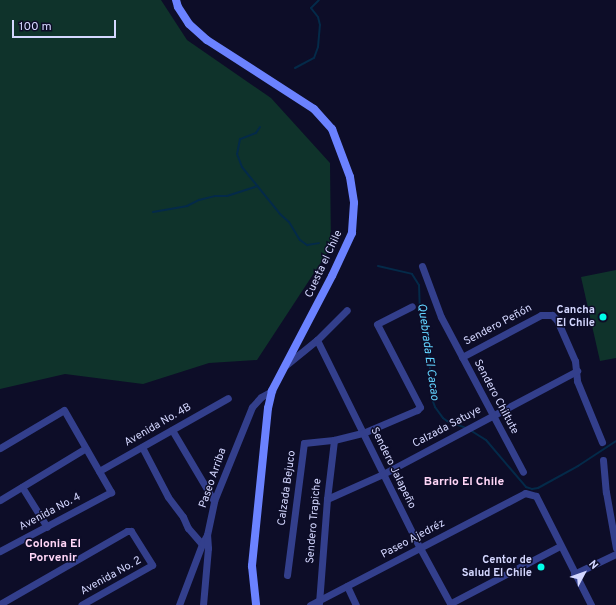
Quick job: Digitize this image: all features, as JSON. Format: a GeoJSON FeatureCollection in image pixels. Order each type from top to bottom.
{"type":"FeatureCollection","features":[{"type":"Feature","properties":{"kind":"main road","name":"Cuesta el Chile"},"geometry":{"type":"LineString","coordinates":[[176,0],[178,7],[189,24],[207,40],[314,109],[332,129],[350,177],[354,204],[352,233],[332,276],[272,391],[268,408],[252,566],[256,605]]}},
{"type":"Feature","properties":{"kind":"street","name":"Sendero Chiltute"},"geometry":{"type":"LineString","coordinates":[[422,266],[441,317],[523,472]]}},
{"type":"Feature","properties":{"kind":"street","name":"Calzada Bejuco"},"geometry":{"type":"LineString","coordinates":[[287,575],[304,443],[334,440],[363,433],[420,408],[377,324],[412,306]]}},
{"type":"Feature","properties":{"kind":"street"},"geometry":{"type":"LineString","coordinates":[[286,365],[317,340],[347,310]]}},
{"type":"Feature","properties":{"kind":"street","name":"Sendero Peñón"},"geometry":{"type":"LineString","coordinates":[[462,357],[541,315],[552,315],[557,320],[575,362],[580,388],[602,442]]}},
{"type":"Feature","properties":{"kind":"street","name":"Sendero Jalapeño"},"geometry":{"type":"LineString","coordinates":[[317,340],[420,548],[451,604]]}},
{"type":"Feature","properties":{"kind":"street","name":"Calzada Satuye"},"geometry":{"type":"LineString","coordinates":[[327,499],[383,474],[577,371]]}},
{"type":"Feature","properties":{"kind":"street","name":"Paseo Arriba"},"geometry":{"type":"LineString","coordinates":[[179,605],[202,544],[207,535],[214,501],[252,407],[261,397],[272,391]]}},
{"type":"Feature","properties":{"kind":"street","name":"Avenida No. 4B"},"geometry":{"type":"LineString","coordinates":[[100,471],[228,398]]}},
{"type":"Feature","properties":{"kind":"street"},"geometry":{"type":"LineString","coordinates":[[0,448],[64,410],[100,471]]}},
{"type":"Feature","properties":{"kind":"street"},"geometry":{"type":"LineString","coordinates":[[172,430],[214,501]]}},
{"type":"Feature","properties":{"kind":"street","name":"Sendero Trapiche"},"geometry":{"type":"LineString","coordinates":[[319,603],[327,499],[334,440]]}},
{"type":"Feature","properties":{"kind":"street"},"geometry":{"type":"LineString","coordinates":[[142,447],[168,497],[183,517],[188,528],[202,544]]}},
{"type":"Feature","properties":{"kind":"street"},"geometry":{"type":"LineString","coordinates":[[0,500],[86,448]]}},
{"type":"Feature","properties":{"kind":"street"},"geometry":{"type":"LineString","coordinates":[[603,460],[606,492],[616,548]]}},
{"type":"Feature","properties":{"kind":"street","name":"Avenida No. 4"},"geometry":{"type":"LineString","coordinates":[[0,551],[111,492],[100,471]]}},
{"type":"Feature","properties":{"kind":"street"},"geometry":{"type":"LineString","coordinates":[[22,487],[47,527]]}},
{"type":"Feature","properties":{"kind":"street","name":"Paseo Ajedréz"},"geometry":{"type":"LineString","coordinates":[[310,605],[319,603],[347,586],[525,492],[536,496],[560,546]]}},
{"type":"Feature","properties":{"kind":"street","name":"Avenida No. 2"},"geometry":{"type":"LineString","coordinates":[[0,604],[127,531],[132,531],[152,564],[151,566],[81,605]]}},
{"type":"Feature","properties":{"kind":"street"},"geometry":{"type":"LineString","coordinates":[[203,605],[208,548],[207,535]]}},
{"type":"Feature","properties":{"kind":"street"},"geometry":{"type":"LineString","coordinates":[[451,604],[560,546],[591,605]]}},
{"type":"Feature","properties":{"kind":"street"},"geometry":{"type":"LineString","coordinates":[[574,574],[616,554]]}},
{"type":"Feature","properties":{"kind":"street"},"geometry":{"type":"LineString","coordinates":[[347,586],[356,605]]}},
{"type":"Feature","properties":{"kind":"green space"},"geometry":{"type":"Polygon","coordinates":[[[0,0],[161,0],[187,40],[271,98],[330,163],[331,247],[257,360],[209,363],[143,384],[65,374],[0,389],[0,0]]]}},
{"type":"Feature","properties":{"kind":"green space","name":"Cancha El Chile"},"geometry":{"type":"Polygon","coordinates":[[[616,270],[616,358],[600,361],[581,277],[616,270]]]}},
{"type":"Feature","properties":{"kind":"waterway","name":"Quebrada El Cacao"},"geometry":{"type":"LineString","coordinates":[[295,68],[314,58],[318,47],[320,25],[318,17],[311,8],[319,0]]}},
{"type":"Feature","properties":{"kind":"waterway","name":"Quebrada El Cacao"},"geometry":{"type":"LineString","coordinates":[[260,127],[256,133],[240,139],[237,154],[242,167],[280,214],[289,222],[300,240],[307,245],[319,243]]}},
{"type":"Feature","properties":{"kind":"waterway"},"geometry":{"type":"LineString","coordinates":[[153,212],[187,206],[199,200],[215,196],[227,196],[257,186]]}},
{"type":"Feature","properties":{"kind":"waterway","name":"Quebrada El Cacao"},"geometry":{"type":"LineString","coordinates":[[378,266],[412,274],[419,285],[420,311],[429,354],[432,399],[435,407],[443,418],[466,428]]}},
{"type":"Feature","properties":{"kind":"waterway","name":"Quebrada El Cacao"},"geometry":{"type":"LineString","coordinates":[[470,430],[486,440],[526,487],[532,489],[538,488],[578,466],[616,441]]}},
{"type":"Feature","properties":{"kind":"place","name":"Cancha El Chile"},"geometry":{"type":"Point","coordinates":[603,317]}},
{"type":"Feature","properties":{"kind":"place","name":"Centor de Salud El Chile"},"geometry":{"type":"Point","coordinates":[541,567]}},
{"type":"Feature","properties":{"kind":"district","name":"Barrio El Chile"},"geometry":{"type":"Point","coordinates":[464,483]}},
{"type":"Feature","properties":{"kind":"district","name":"Colonia El Porvenir"},"geometry":{"type":"Point","coordinates":[53,552]}}]}
